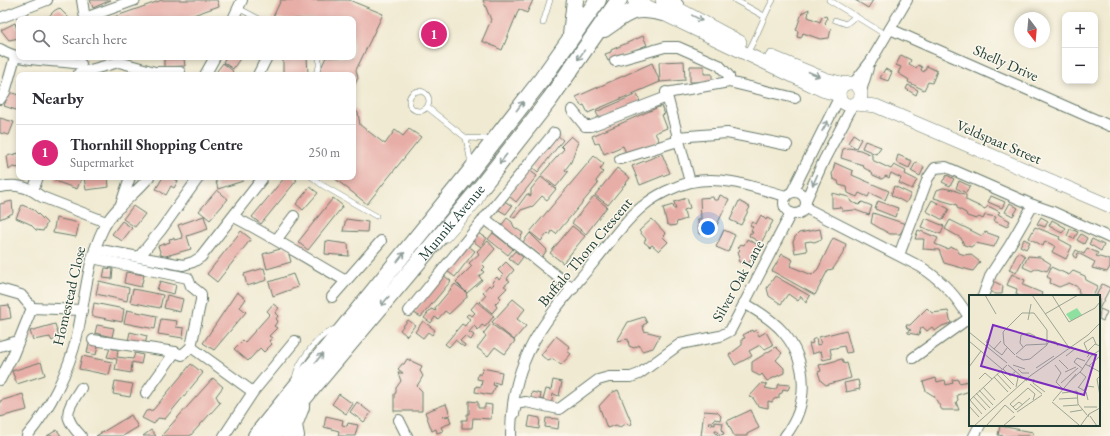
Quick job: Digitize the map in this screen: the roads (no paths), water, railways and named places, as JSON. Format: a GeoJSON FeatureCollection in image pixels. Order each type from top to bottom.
{"type":"FeatureCollection","features":[{"type":"Feature","properties":{"kind":"main road"},"geometry":{"type":"LineString","coordinates":[[571,37],[575,0]]}},
{"type":"Feature","properties":{"kind":"main road","name":"Munnik Avenue"},"geometry":{"type":"LineString","coordinates":[[270,432],[294,389],[469,173],[598,0]]}},
{"type":"Feature","properties":{"kind":"main road","name":"Munnik Avenue"},"geometry":{"type":"LineString","coordinates":[[270,432],[317,382],[482,186],[550,99],[619,0]]}},
{"type":"Feature","properties":{"kind":"main road"},"geometry":{"type":"LineString","coordinates":[[596,34],[631,11],[646,10],[668,5]]}},
{"type":"Feature","properties":{"kind":"main road"},"geometry":{"type":"LineString","coordinates":[[296,436],[294,425],[317,382]]}},
{"type":"Feature","properties":{"kind":"street"},"geometry":{"type":"LineString","coordinates":[[0,18],[47,0]]}},
{"type":"Feature","properties":{"kind":"street"},"geometry":{"type":"LineString","coordinates":[[82,0],[85,16]]}},
{"type":"Feature","properties":{"kind":"street"},"geometry":{"type":"LineString","coordinates":[[93,16],[135,0]]}},
{"type":"Feature","properties":{"kind":"street","name":"Veldspaat Street"},"geometry":{"type":"LineString","coordinates":[[634,0],[668,5],[750,48],[825,79],[876,106],[1110,206]]}},
{"type":"Feature","properties":{"kind":"street"},"geometry":{"type":"LineString","coordinates":[[851,94],[806,204],[801,213],[791,213],[784,206],[789,194],[871,61],[888,32],[902,2]]}},
{"type":"Feature","properties":{"kind":"street"},"geometry":{"type":"LineString","coordinates":[[234,16],[240,4]]}},
{"type":"Feature","properties":{"kind":"street","name":"Veldspaat Street"},"geometry":{"type":"LineString","coordinates":[[668,5],[822,90],[851,94]]}},
{"type":"Feature","properties":{"kind":"street","name":"Shelly Drive"},"geometry":{"type":"LineString","coordinates":[[888,32],[1110,126]]}},
{"type":"Feature","properties":{"kind":"street"},"geometry":{"type":"LineString","coordinates":[[615,61],[665,47],[678,47],[719,65],[729,76],[729,82]]}},
{"type":"Feature","properties":{"kind":"street"},"geometry":{"type":"LineString","coordinates":[[0,49],[15,57],[5,92],[0,99]]}},
{"type":"Feature","properties":{"kind":"street"},"geometry":{"type":"LineString","coordinates":[[32,60],[80,68],[119,62],[155,72],[180,72]]}},
{"type":"Feature","properties":{"kind":"street"},"geometry":{"type":"LineString","coordinates":[[207,72],[213,60]]}},
{"type":"Feature","properties":{"kind":"street"},"geometry":{"type":"LineString","coordinates":[[260,72],[266,60]]}},
{"type":"Feature","properties":{"kind":"street"},"geometry":{"type":"LineString","coordinates":[[572,110],[585,126],[591,126],[666,93],[729,82],[795,98]]}},
{"type":"Feature","properties":{"kind":"street"},"geometry":{"type":"LineString","coordinates":[[666,93],[690,182]]}},
{"type":"Feature","properties":{"kind":"street"},"geometry":{"type":"LineString","coordinates":[[409,311],[554,133]]}},
{"type":"Feature","properties":{"kind":"street"},"geometry":{"type":"LineString","coordinates":[[620,159],[678,139],[727,133],[787,145]]}},
{"type":"Feature","properties":{"kind":"street"},"geometry":{"type":"LineString","coordinates":[[899,255],[928,178],[935,168],[946,167],[1033,206],[1053,212],[1110,238]]}},
{"type":"Feature","properties":{"kind":"street"},"geometry":{"type":"LineString","coordinates":[[33,191],[37,180]]}},
{"type":"Feature","properties":{"kind":"street","name":"Homestead Close"},"geometry":{"type":"LineString","coordinates":[[120,207],[129,180]]}},
{"type":"Feature","properties":{"kind":"street","name":"Homestead Close"},"geometry":{"type":"LineString","coordinates":[[27,436],[47,407],[61,381],[77,337],[93,254],[106,222],[146,180]]}},
{"type":"Feature","properties":{"kind":"street"},"geometry":{"type":"LineString","coordinates":[[139,256],[174,213],[197,180]]}},
{"type":"Feature","properties":{"kind":"street"},"geometry":{"type":"LineString","coordinates":[[93,254],[139,256],[183,265],[193,262],[201,257],[234,217],[261,180]]}},
{"type":"Feature","properties":{"kind":"street","name":"Buffalo Thorn Crescent"},"geometry":{"type":"LineString","coordinates":[[511,436],[514,394],[524,362],[540,331],[616,235],[643,206],[657,196],[690,182],[708,180],[724,180],[789,194]]}},
{"type":"Feature","properties":{"kind":"street"},"geometry":{"type":"LineString","coordinates":[[0,187],[14,185],[26,187],[42,197],[106,222]]}},
{"type":"Feature","properties":{"kind":"street"},"geometry":{"type":"LineString","coordinates":[[789,194],[799,192],[806,204],[921,267],[945,285],[957,298],[969,315],[913,358]]}},
{"type":"Feature","properties":{"kind":"street"},"geometry":{"type":"LineString","coordinates":[[983,295],[991,274],[1033,206]]}},
{"type":"Feature","properties":{"kind":"street","name":"Silver Oak Lane"},"geometry":{"type":"LineString","coordinates":[[609,377],[635,376],[652,366],[680,344],[724,334],[732,328],[791,213]]}},
{"type":"Feature","properties":{"kind":"street"},"geometry":{"type":"LineString","coordinates":[[277,239],[294,216]]}},
{"type":"Feature","properties":{"kind":"street"},"geometry":{"type":"LineString","coordinates":[[234,217],[277,239],[287,247],[346,281]]}},
{"type":"Feature","properties":{"kind":"street"},"geometry":{"type":"LineString","coordinates":[[484,218],[573,289]]}},
{"type":"Feature","properties":{"kind":"street"},"geometry":{"type":"LineString","coordinates":[[332,297],[380,241]]}},
{"type":"Feature","properties":{"kind":"street"},"geometry":{"type":"LineString","coordinates":[[93,254],[188,278],[191,286],[201,294],[192,348],[182,355],[175,352],[93,340]]}},
{"type":"Feature","properties":{"kind":"street"},"geometry":{"type":"LineString","coordinates":[[0,289],[21,295],[32,308],[82,310]]}},
{"type":"Feature","properties":{"kind":"street"},"geometry":{"type":"LineString","coordinates":[[744,304],[761,313],[783,331],[789,340],[803,376],[804,390],[797,419],[785,436]]}},
{"type":"Feature","properties":{"kind":"street"},"geometry":{"type":"LineString","coordinates":[[0,380],[32,308]]}},
{"type":"Feature","properties":{"kind":"street"},"geometry":{"type":"LineString","coordinates":[[0,346],[18,341]]}},
{"type":"Feature","properties":{"kind":"street"},"geometry":{"type":"LineString","coordinates":[[224,436],[253,392],[295,341]]}},
{"type":"Feature","properties":{"kind":"street"},"geometry":{"type":"LineString","coordinates":[[192,348],[253,392]]}},
{"type":"Feature","properties":{"kind":"street"},"geometry":{"type":"LineString","coordinates":[[146,393],[175,352]]}},
{"type":"Feature","properties":{"kind":"street","name":"Buffalo Thorn Crescent"},"geometry":{"type":"LineString","coordinates":[[511,436],[516,404],[526,402],[559,409],[591,384],[609,377]]}},
{"type":"Feature","properties":{"kind":"street"},"geometry":{"type":"LineString","coordinates":[[81,388],[67,412],[68,421],[81,436]]}},
{"type":"Feature","properties":{"kind":"street"},"geometry":{"type":"LineString","coordinates":[[399,420],[407,436]]}},
{"type":"Feature","properties":{"kind":"street"},"geometry":{"type":"LineString","coordinates":[[974,436],[979,426]]}},
{"type":"Feature","properties":{"kind":"lane"},"geometry":{"type":"LineString","coordinates":[[543,23],[550,0]]}},
{"type":"Feature","properties":{"kind":"lane"},"geometry":{"type":"LineString","coordinates":[[735,0],[764,16]]}},
{"type":"Feature","properties":{"kind":"lane"},"geometry":{"type":"LineString","coordinates":[[750,48],[758,34],[764,16],[773,0]]}},
{"type":"Feature","properties":{"kind":"lane"},"geometry":{"type":"LineString","coordinates":[[829,0],[888,32]]}},
{"type":"Feature","properties":{"kind":"lane"},"geometry":{"type":"LineString","coordinates":[[240,4],[255,16]]}},
{"type":"Feature","properties":{"kind":"lane"},"geometry":{"type":"LineString","coordinates":[[835,20],[846,24],[856,16]]}},
{"type":"Feature","properties":{"kind":"lane"},"geometry":{"type":"LineString","coordinates":[[316,72],[320,60]]}},
{"type":"Feature","properties":{"kind":"lane"},"geometry":{"type":"LineString","coordinates":[[417,90],[426,93],[430,100],[427,107],[418,111],[413,109],[408,102],[412,93],[417,90]]}},
{"type":"Feature","properties":{"kind":"lane"},"geometry":{"type":"LineString","coordinates":[[427,107],[466,138],[478,140],[496,137]]}},
{"type":"Feature","properties":{"kind":"lane"},"geometry":{"type":"LineString","coordinates":[[466,138],[470,158],[469,173]]}},
{"type":"Feature","properties":{"kind":"lane"},"geometry":{"type":"LineString","coordinates":[[316,180],[376,216]]}},
{"type":"Feature","properties":{"kind":"place","name":"Thornhill Shopping Centre"},"geometry":{"type":"Point","coordinates":[434,34]}}]}
